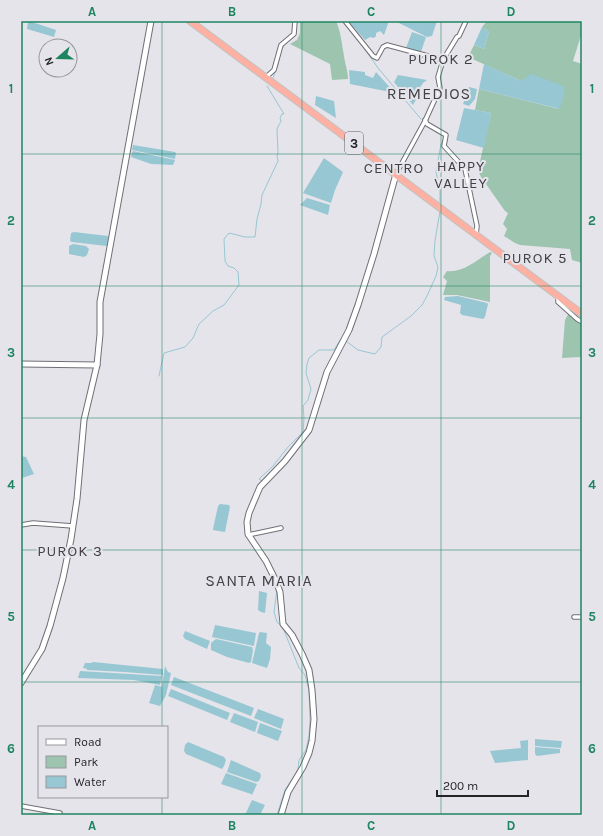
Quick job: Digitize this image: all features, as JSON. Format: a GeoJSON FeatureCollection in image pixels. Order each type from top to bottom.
{"type":"FeatureCollection","features":[{"type":"Feature","properties":{"kind":"highway","name":"3"},"geometry":{"type":"LineString","coordinates":[[190,21],[582,314]]}},
{"type":"Feature","properties":{"kind":"street"},"geometry":{"type":"LineString","coordinates":[[21,683],[42,649],[63,578],[77,499],[84,420],[97,365],[100,334],[100,302],[151,21]]}},
{"type":"Feature","properties":{"kind":"street"},"geometry":{"type":"LineString","coordinates":[[266,78],[274,70],[281,45],[294,34],[295,21]]}},
{"type":"Feature","properties":{"kind":"street"},"geometry":{"type":"LineString","coordinates":[[345,21],[373,56],[377,58],[383,47],[387,46],[443,60]]}},
{"type":"Feature","properties":{"kind":"street"},"geometry":{"type":"LineString","coordinates":[[281,815],[288,792],[303,767],[312,741],[314,719],[312,690],[309,670],[302,654],[283,624],[280,592],[276,581],[266,561],[248,535],[246,526],[249,513],[260,487],[285,461],[309,430],[327,372],[349,330],[358,305],[396,174],[425,120],[440,88],[437,79],[443,60],[459,36],[466,21]]}},
{"type":"Feature","properties":{"kind":"street"},"geometry":{"type":"LineString","coordinates":[[425,120],[426,124],[444,133],[446,136],[444,146],[465,169],[478,226],[476,235]]}},
{"type":"Feature","properties":{"kind":"street"},"geometry":{"type":"LineString","coordinates":[[560,297],[558,302],[582,322]]}},
{"type":"Feature","properties":{"kind":"street"},"geometry":{"type":"LineString","coordinates":[[21,364],[97,365]]}},
{"type":"Feature","properties":{"kind":"street"},"geometry":{"type":"LineString","coordinates":[[21,525],[33,523],[73,526]]}},
{"type":"Feature","properties":{"kind":"street"},"geometry":{"type":"LineString","coordinates":[[248,535],[281,528]]}},
{"type":"Feature","properties":{"kind":"street"},"geometry":{"type":"LineString","coordinates":[[574,617],[582,617]]}},
{"type":"Feature","properties":{"kind":"street"},"geometry":{"type":"LineString","coordinates":[[21,806],[60,813]]}},
{"type":"Feature","properties":{"kind":"green space"},"geometry":{"type":"Polygon","coordinates":[[[300,21],[336,21],[340,34],[348,79],[332,80],[330,64],[290,44],[297,40],[300,33],[300,21]]]}},
{"type":"Feature","properties":{"kind":"green space"},"geometry":{"type":"Polygon","coordinates":[[[487,21],[582,21],[582,32],[573,61],[582,64],[582,263],[572,260],[570,249],[520,245],[504,236],[507,229],[503,224],[508,213],[505,211],[481,177],[478,170],[491,113],[475,110],[479,89],[559,109],[521,81],[468,57],[474,45],[484,49],[489,32],[482,27],[487,21]]]}},
{"type":"Feature","properties":{"kind":"green space"},"geometry":{"type":"Polygon","coordinates":[[[490,252],[492,253],[490,256],[490,302],[457,295],[443,295],[447,281],[443,277],[447,271],[464,268],[490,252]]]}},
{"type":"Feature","properties":{"kind":"green space"},"geometry":{"type":"Polygon","coordinates":[[[569,313],[582,323],[581,357],[562,358],[565,320],[569,313]]]}},
{"type":"Feature","properties":{"kind":"water"},"geometry":{"type":"Polygon","coordinates":[[[348,21],[389,21],[384,35],[380,31],[376,33],[374,38],[370,37],[365,40],[348,21]]]}},
{"type":"Feature","properties":{"kind":"water"},"geometry":{"type":"Polygon","coordinates":[[[395,21],[437,21],[432,36],[427,37],[395,21]]]}},
{"type":"Feature","properties":{"kind":"water"},"geometry":{"type":"Polygon","coordinates":[[[28,22],[56,30],[54,37],[27,29],[28,22]]]}},
{"type":"Feature","properties":{"kind":"water"},"geometry":{"type":"Polygon","coordinates":[[[482,27],[489,32],[484,49],[474,45],[482,27]]]}},
{"type":"Feature","properties":{"kind":"water"},"geometry":{"type":"Polygon","coordinates":[[[412,32],[426,37],[421,52],[406,48],[412,32]]]}},
{"type":"Feature","properties":{"kind":"water"},"geometry":{"type":"Polygon","coordinates":[[[484,64],[521,81],[531,74],[564,86],[564,95],[560,109],[479,89],[484,64]]]}},
{"type":"Feature","properties":{"kind":"water"},"geometry":{"type":"Polygon","coordinates":[[[349,70],[365,72],[365,75],[373,78],[376,72],[395,93],[350,84],[349,70]]]}},
{"type":"Feature","properties":{"kind":"water"},"geometry":{"type":"Polygon","coordinates":[[[398,75],[427,80],[419,89],[420,92],[413,105],[408,99],[410,97],[406,94],[404,95],[394,82],[398,75]]]}},
{"type":"Feature","properties":{"kind":"water"},"geometry":{"type":"Polygon","coordinates":[[[469,87],[477,89],[475,99],[469,106],[463,104],[469,87]]]}},
{"type":"Feature","properties":{"kind":"water"},"geometry":{"type":"Polygon","coordinates":[[[316,96],[334,101],[336,118],[315,105],[316,96]]]}},
{"type":"Feature","properties":{"kind":"water"},"geometry":{"type":"Polygon","coordinates":[[[464,108],[491,113],[484,148],[456,140],[464,108]]]}},
{"type":"Feature","properties":{"kind":"water"},"geometry":{"type":"Polygon","coordinates":[[[133,145],[175,152],[175,159],[132,150],[133,145]]]}},
{"type":"Feature","properties":{"kind":"water"},"geometry":{"type":"Polygon","coordinates":[[[133,151],[175,160],[173,165],[151,164],[131,157],[133,151]]]}},
{"type":"Feature","properties":{"kind":"water"},"geometry":{"type":"Polygon","coordinates":[[[324,158],[343,172],[331,203],[303,193],[324,158]]]}},
{"type":"Feature","properties":{"kind":"water"},"geometry":{"type":"Polygon","coordinates":[[[307,198],[330,205],[328,215],[300,205],[307,198]]]}},
{"type":"Feature","properties":{"kind":"water"},"geometry":{"type":"Polygon","coordinates":[[[74,232],[108,236],[108,245],[72,242],[70,241],[71,233],[74,232]]]}},
{"type":"Feature","properties":{"kind":"water"},"geometry":{"type":"Polygon","coordinates":[[[73,244],[86,246],[89,249],[87,255],[84,257],[69,254],[69,246],[73,244]]]}},
{"type":"Feature","properties":{"kind":"water"},"geometry":{"type":"Polygon","coordinates":[[[458,296],[487,303],[485,317],[483,319],[462,315],[460,313],[461,305],[444,300],[445,297],[458,296]]]}},
{"type":"Feature","properties":{"kind":"water"},"geometry":{"type":"Polygon","coordinates":[[[21,456],[26,457],[34,474],[22,478],[21,456]]]}},
{"type":"Feature","properties":{"kind":"water"},"geometry":{"type":"Polygon","coordinates":[[[220,504],[229,505],[230,507],[225,532],[213,530],[218,506],[220,504]]]}},
{"type":"Feature","properties":{"kind":"water"},"geometry":{"type":"Polygon","coordinates":[[[259,591],[267,593],[265,613],[258,610],[259,591]]]}},
{"type":"Feature","properties":{"kind":"water"},"geometry":{"type":"Polygon","coordinates":[[[215,625],[256,633],[254,646],[212,637],[215,625]]]}},
{"type":"Feature","properties":{"kind":"water"},"geometry":{"type":"Polygon","coordinates":[[[185,631],[210,641],[207,649],[185,639],[183,636],[185,631]]]}},
{"type":"Feature","properties":{"kind":"water"},"geometry":{"type":"Polygon","coordinates":[[[260,632],[267,633],[266,643],[271,647],[270,659],[267,668],[252,663],[260,632]]]}},
{"type":"Feature","properties":{"kind":"water"},"geometry":{"type":"Polygon","coordinates":[[[216,639],[252,647],[251,662],[249,663],[227,657],[211,650],[211,643],[216,639]]]}},
{"type":"Feature","properties":{"kind":"water"},"geometry":{"type":"Polygon","coordinates":[[[93,662],[163,669],[163,675],[87,670],[83,668],[85,663],[93,662]]]}},
{"type":"Feature","properties":{"kind":"water"},"geometry":{"type":"Polygon","coordinates":[[[165,666],[168,672],[171,673],[166,695],[160,706],[149,703],[155,685],[162,687],[165,666]]]}},
{"type":"Feature","properties":{"kind":"water"},"geometry":{"type":"Polygon","coordinates":[[[80,671],[162,676],[160,685],[134,680],[78,678],[80,671]]]}},
{"type":"Feature","properties":{"kind":"water"},"geometry":{"type":"Polygon","coordinates":[[[174,677],[254,708],[251,716],[171,685],[174,677]]]}},
{"type":"Feature","properties":{"kind":"water"},"geometry":{"type":"Polygon","coordinates":[[[171,689],[230,713],[227,720],[168,696],[171,689]]]}},
{"type":"Feature","properties":{"kind":"water"},"geometry":{"type":"Polygon","coordinates":[[[258,709],[284,719],[281,729],[254,718],[258,709]]]}},
{"type":"Feature","properties":{"kind":"water"},"geometry":{"type":"Polygon","coordinates":[[[234,713],[258,722],[255,732],[230,722],[234,713]]]}},
{"type":"Feature","properties":{"kind":"water"},"geometry":{"type":"Polygon","coordinates":[[[260,723],[282,731],[278,741],[257,733],[260,723]]]}},
{"type":"Feature","properties":{"kind":"water"},"geometry":{"type":"Polygon","coordinates":[[[535,739],[562,741],[561,748],[535,746],[535,739]]]}},
{"type":"Feature","properties":{"kind":"water"},"geometry":{"type":"Polygon","coordinates":[[[528,740],[528,760],[495,763],[490,751],[521,748],[520,741],[528,740]]]}},
{"type":"Feature","properties":{"kind":"water"},"geometry":{"type":"Polygon","coordinates":[[[188,742],[224,757],[226,760],[222,769],[186,754],[184,751],[185,745],[188,742]]]}},
{"type":"Feature","properties":{"kind":"water"},"geometry":{"type":"Polygon","coordinates":[[[535,747],[560,749],[560,753],[537,756],[535,754],[535,747]]]}},
{"type":"Feature","properties":{"kind":"water"},"geometry":{"type":"Polygon","coordinates":[[[231,760],[260,773],[261,776],[259,781],[256,782],[227,772],[231,760]]]}},
{"type":"Feature","properties":{"kind":"water"},"geometry":{"type":"Polygon","coordinates":[[[226,773],[257,784],[252,795],[221,784],[226,773]]]}},
{"type":"Feature","properties":{"kind":"water"},"geometry":{"type":"Polygon","coordinates":[[[252,800],[265,805],[260,815],[245,815],[252,800]]]}},
{"type":"Feature","properties":{"kind":"waterway"},"geometry":{"type":"LineString","coordinates":[[342,21],[349,28]]}},
{"type":"Feature","properties":{"kind":"waterway"},"geometry":{"type":"LineString","coordinates":[[281,50],[286,43]]}},
{"type":"Feature","properties":{"kind":"waterway"},"geometry":{"type":"LineString","coordinates":[[362,45],[378,68],[421,119]]}},
{"type":"Feature","properties":{"kind":"waterway"},"geometry":{"type":"LineString","coordinates":[[273,78],[280,55]]}},
{"type":"Feature","properties":{"kind":"waterway"},"geometry":{"type":"LineString","coordinates":[[159,376],[164,353],[185,347],[193,338],[199,324],[213,311],[224,305],[239,285],[238,272],[234,268],[228,266],[225,261],[224,239],[229,233],[245,237],[255,237],[262,195],[278,161],[277,129],[281,121],[280,118],[282,114],[284,114],[267,86]]}},
{"type":"Feature","properties":{"kind":"waterway"},"geometry":{"type":"LineString","coordinates":[[435,131],[441,134]]}},
{"type":"Feature","properties":{"kind":"waterway"},"geometry":{"type":"LineString","coordinates":[[440,204],[440,189],[436,172],[441,144],[443,143]]}},
{"type":"Feature","properties":{"kind":"waterway"},"geometry":{"type":"LineString","coordinates":[[346,341],[358,350],[375,354],[381,347],[382,337],[411,316],[422,305],[436,276],[438,267],[434,256],[440,211]]}},
{"type":"Feature","properties":{"kind":"waterway"},"geometry":{"type":"LineString","coordinates":[[262,481],[259,479],[273,466],[288,447],[303,432],[303,406],[308,400],[311,389],[306,373],[309,358],[319,350],[334,350],[341,339]]}},
{"type":"Feature","properties":{"kind":"waterway"},"geometry":{"type":"LineString","coordinates":[[277,590],[274,612],[277,622],[283,628],[299,668],[305,675],[309,690],[310,720],[306,750],[299,760],[298,769],[295,775],[285,790],[277,815]]}},
{"type":"Feature","properties":{"kind":"district","name":"PUROK 2"},"geometry":{"type":"Point","coordinates":[441,59]}},
{"type":"Feature","properties":{"kind":"district","name":"REMEDIOS"},"geometry":{"type":"Point","coordinates":[429,93]}},
{"type":"Feature","properties":{"kind":"district","name":"CENTRO"},"geometry":{"type":"Point","coordinates":[394,168]}},
{"type":"Feature","properties":{"kind":"district","name":"HAPPY VALLEY"},"geometry":{"type":"Point","coordinates":[461,174]}},
{"type":"Feature","properties":{"kind":"district","name":"PUROK 5"},"geometry":{"type":"Point","coordinates":[535,258]}},
{"type":"Feature","properties":{"kind":"district","name":"PUROK 3"},"geometry":{"type":"Point","coordinates":[70,551]}},
{"type":"Feature","properties":{"kind":"district","name":"SANTA MARIA"},"geometry":{"type":"Point","coordinates":[259,580]}}]}
